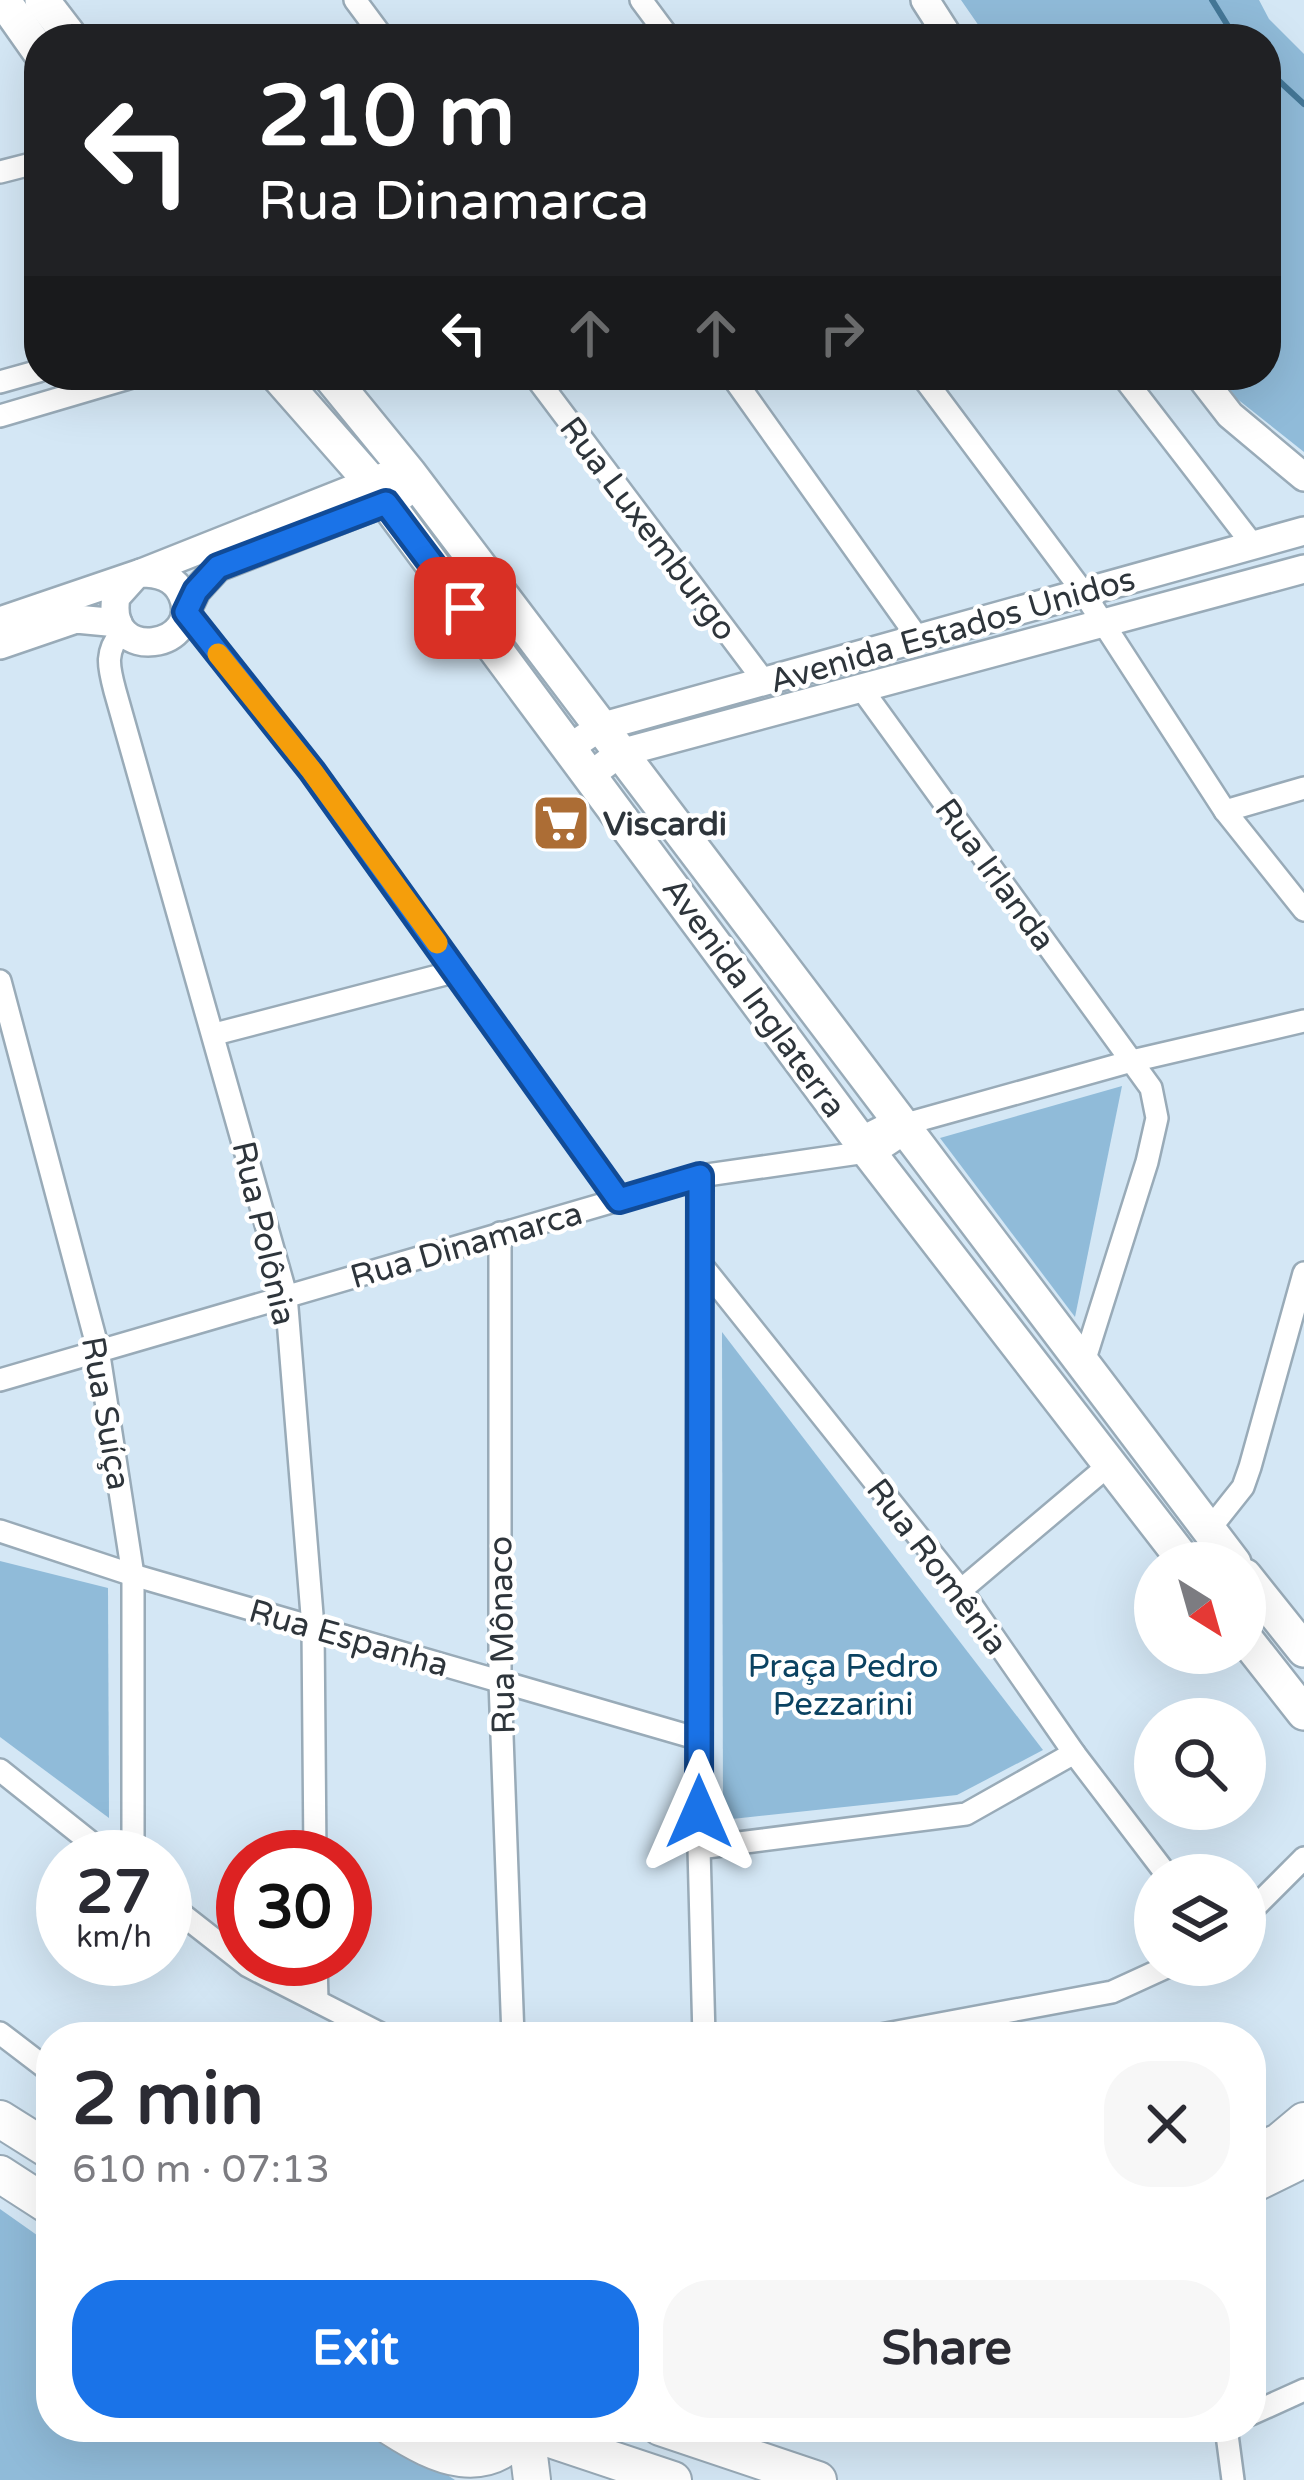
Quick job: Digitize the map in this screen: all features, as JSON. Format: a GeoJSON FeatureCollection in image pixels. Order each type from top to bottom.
{"type":"FeatureCollection","features":[{"type":"Feature","properties":{"kind":"main road"},"geometry":{"type":"LineString","coordinates":[[8,2],[41,24]]}},
{"type":"Feature","properties":{"kind":"main road","name":"Avenida Inglaterra"},"geometry":{"type":"LineString","coordinates":[[291,390],[379,494],[867,1150],[1170,1542]]}},
{"type":"Feature","properties":{"kind":"main road","name":"Avenida Inglaterra"},"geometry":{"type":"LineString","coordinates":[[341,390],[412,477],[1217,1542]]}},
{"type":"Feature","properties":{"kind":"main road"},"geometry":{"type":"LineString","coordinates":[[1266,1602],[1304,1650]]}},
{"type":"Feature","properties":{"kind":"main road"},"geometry":{"type":"LineString","coordinates":[[1266,1665],[1304,1713]]}},
{"type":"Feature","properties":{"kind":"main road"},"geometry":{"type":"LineString","coordinates":[[0,2119],[36,2142]]}},
{"type":"Feature","properties":{"kind":"main road"},"geometry":{"type":"LineString","coordinates":[[1266,2148],[1304,2122]]}},
{"type":"Feature","properties":{"kind":"main road"},"geometry":{"type":"LineString","coordinates":[[1266,2178],[1304,2159]]}},
{"type":"Feature","properties":{"kind":"main road"},"geometry":{"type":"LineString","coordinates":[[0,2174],[36,2197]]}},
{"type":"Feature","properties":{"kind":"main road"},"geometry":{"type":"LineString","coordinates":[[416,2442],[445,2459],[483,2471],[507,2442]]}},
{"type":"Feature","properties":{"kind":"main road"},"geometry":{"type":"LineString","coordinates":[[525,2442],[532,2480]]}},
{"type":"Feature","properties":{"kind":"main road"},"geometry":{"type":"LineString","coordinates":[[562,2442],[668,2479]]}},
{"type":"Feature","properties":{"kind":"main road"},"geometry":{"type":"LineString","coordinates":[[705,2442],[818,2480]]}},
{"type":"Feature","properties":{"kind":"street"},"geometry":{"type":"LineString","coordinates":[[640,0],[658,24]]}},
{"type":"Feature","properties":{"kind":"street"},"geometry":{"type":"LineString","coordinates":[[0,416],[89,390]]}},
{"type":"Feature","properties":{"kind":"street","name":"Rua Luxemburgo"},"geometry":{"type":"LineString","coordinates":[[545,390],[764,681]]}},
{"type":"Feature","properties":{"kind":"street"},"geometry":{"type":"LineString","coordinates":[[742,390],[918,638]]}},
{"type":"Feature","properties":{"kind":"street"},"geometry":{"type":"LineString","coordinates":[[932,390],[1083,592],[1225,811],[1304,910]]}},
{"type":"Feature","properties":{"kind":"street"},"geometry":{"type":"LineString","coordinates":[[1134,390],[1253,545]]}},
{"type":"Feature","properties":{"kind":"street"},"geometry":{"type":"LineString","coordinates":[[1211,390],[1230,415],[1304,477]]}},
{"type":"Feature","properties":{"kind":"street"},"geometry":{"type":"LineString","coordinates":[[412,477],[218,567],[196,591],[186,612],[176,632],[155,643],[131,639],[120,627],[116,597],[138,575],[160,574],[175,584],[186,612],[312,771],[619,1200]]}},
{"type":"Feature","properties":{"kind":"street"},"geometry":{"type":"LineString","coordinates":[[0,621],[379,494]]}},
{"type":"Feature","properties":{"kind":"street","name":"Avenida Estados Unidos"},"geometry":{"type":"LineString","coordinates":[[610,740],[764,681],[1304,531]]}},
{"type":"Feature","properties":{"kind":"street","name":"Avenida Estados Unidos"},"geometry":{"type":"LineString","coordinates":[[610,740],[861,688],[1304,569]]}},
{"type":"Feature","properties":{"kind":"street"},"geometry":{"type":"LineString","coordinates":[[0,645],[76,619],[120,627]]}},
{"type":"Feature","properties":{"kind":"street","name":"Rua Polônia"},"geometry":{"type":"LineString","coordinates":[[120,627],[109,647],[108,662],[286,1295],[313,1627],[315,1830]]}},
{"type":"Feature","properties":{"kind":"street","name":"Rua Irlanda"},"geometry":{"type":"LineString","coordinates":[[861,688],[1151,1088],[1157,1118],[1083,1365]]}},
{"type":"Feature","properties":{"kind":"street"},"geometry":{"type":"LineString","coordinates":[[582,761],[610,740]]}},
{"type":"Feature","properties":{"kind":"street"},"geometry":{"type":"LineString","coordinates":[[1225,811],[1304,788]]}},
{"type":"Feature","properties":{"kind":"street"},"geometry":{"type":"LineString","coordinates":[[215,1034],[457,971]]}},
{"type":"Feature","properties":{"kind":"street","name":"Rua Suíça"},"geometry":{"type":"LineString","coordinates":[[0,981],[98,1349],[133,1574],[133,1830]]}},
{"type":"Feature","properties":{"kind":"street","name":"Rua Dinamarca"},"geometry":{"type":"LineString","coordinates":[[0,1380],[700,1176],[880,1150],[898,1138],[902,1125],[1132,1061],[1304,1021]]}},
{"type":"Feature","properties":{"kind":"street"},"geometry":{"type":"LineString","coordinates":[[700,1176],[699,1848],[704,2022]]}},
{"type":"Feature","properties":{"kind":"street","name":"Rua Mônaco"},"geometry":{"type":"LineString","coordinates":[[500,1234],[500,1681],[512,2022]]}},
{"type":"Feature","properties":{"kind":"street","name":"Rua Romênia"},"geometry":{"type":"LineString","coordinates":[[700,1263],[961,1590],[1151,1854]]}},
{"type":"Feature","properties":{"kind":"street"},"geometry":{"type":"LineString","coordinates":[[1208,1531],[1243,1487],[1304,1273]]}},
{"type":"Feature","properties":{"kind":"street"},"geometry":{"type":"LineString","coordinates":[[700,1327],[730,1320],[749,1325]]}},
{"type":"Feature","properties":{"kind":"street"},"geometry":{"type":"LineString","coordinates":[[961,1590],[1109,1465],[1135,1459],[1140,1438]]}},
{"type":"Feature","properties":{"kind":"street","name":"Rua Espanha"},"geometry":{"type":"LineString","coordinates":[[0,1532],[699,1739]]}},
{"type":"Feature","properties":{"kind":"street"},"geometry":{"type":"LineString","coordinates":[[699,1848],[966,1814],[1074,1753]]}},
{"type":"Feature","properties":{"kind":"street"},"geometry":{"type":"LineString","coordinates":[[0,1770],[75,1830]]}},
{"type":"Feature","properties":{"kind":"street"},"geometry":{"type":"LineString","coordinates":[[1266,1896],[1304,1858]]}},
{"type":"Feature","properties":{"kind":"street"},"geometry":{"type":"LineString","coordinates":[[192,1922],[248,1966],[357,2022]]}},
{"type":"Feature","properties":{"kind":"street"},"geometry":{"type":"LineString","coordinates":[[951,2022],[1112,1992],[1134,1982]]}},
{"type":"Feature","properties":{"kind":"street"},"geometry":{"type":"LineString","coordinates":[[317,1986],[317,2002]]}},
{"type":"Feature","properties":{"kind":"street"},"geometry":{"type":"LineString","coordinates":[[0,2033],[36,2061]]}},
{"type":"Feature","properties":{"kind":"street"},"geometry":{"type":"LineString","coordinates":[[1266,2407],[1304,2390]]}},
{"type":"Feature","properties":{"kind":"street"},"geometry":{"type":"LineString","coordinates":[[1228,2442],[1233,2480]]}},
{"type":"Feature","properties":{"kind":"green space"},"geometry":{"type":"Polygon","coordinates":[[[961,0],[1259,0],[1274,24],[978,24],[961,0]]]}},
{"type":"Feature","properties":{"kind":"green space"},"geometry":{"type":"Polygon","coordinates":[[[1281,31],[1304,54],[1304,452],[1230,390],[1281,390],[1281,31]]]}},
{"type":"Feature","properties":{"kind":"green space"},"geometry":{"type":"Polygon","coordinates":[[[1122,1086],[1075,1317],[940,1138],[1122,1086]]]}},
{"type":"Feature","properties":{"kind":"green space","name":"Praça Pedro Pezzarini"},"geometry":{"type":"Polygon","coordinates":[[[722,1332],[1043,1750],[957,1795],[723,1820],[722,1332]]]}},
{"type":"Feature","properties":{"kind":"green space"},"geometry":{"type":"Polygon","coordinates":[[[0,1561],[108,1588],[109,1818],[0,1737],[0,1561]]]}},
{"type":"Feature","properties":{"kind":"green space"},"geometry":{"type":"Polygon","coordinates":[[[0,2209],[36,2234],[36,2442],[396,2442],[455,2480],[0,2480],[0,2209]]]}},
{"type":"Feature","properties":{"kind":"waterway"},"geometry":{"type":"LineString","coordinates":[[1212,0],[1227,24]]}},
{"type":"Feature","properties":{"kind":"waterway"},"geometry":{"type":"LineString","coordinates":[[1281,83],[1304,104]]}},
{"type":"Feature","properties":{"kind":"slow traffic"},"geometry":{"type":"LineString","coordinates":[[218,654],[312,771],[437,943]]}},
{"type":"Feature","properties":{"kind":"place","name":"Viscardi"},"geometry":{"type":"Point","coordinates":[561,823]}},
{"type":"Feature","properties":{"kind":"route"},"geometry":{"type":"LineString","coordinates":[[465,608],[386,503],[218,567],[196,591],[186,612],[312,771],[619,1200],[700,1176],[699,1812]]}}]}
